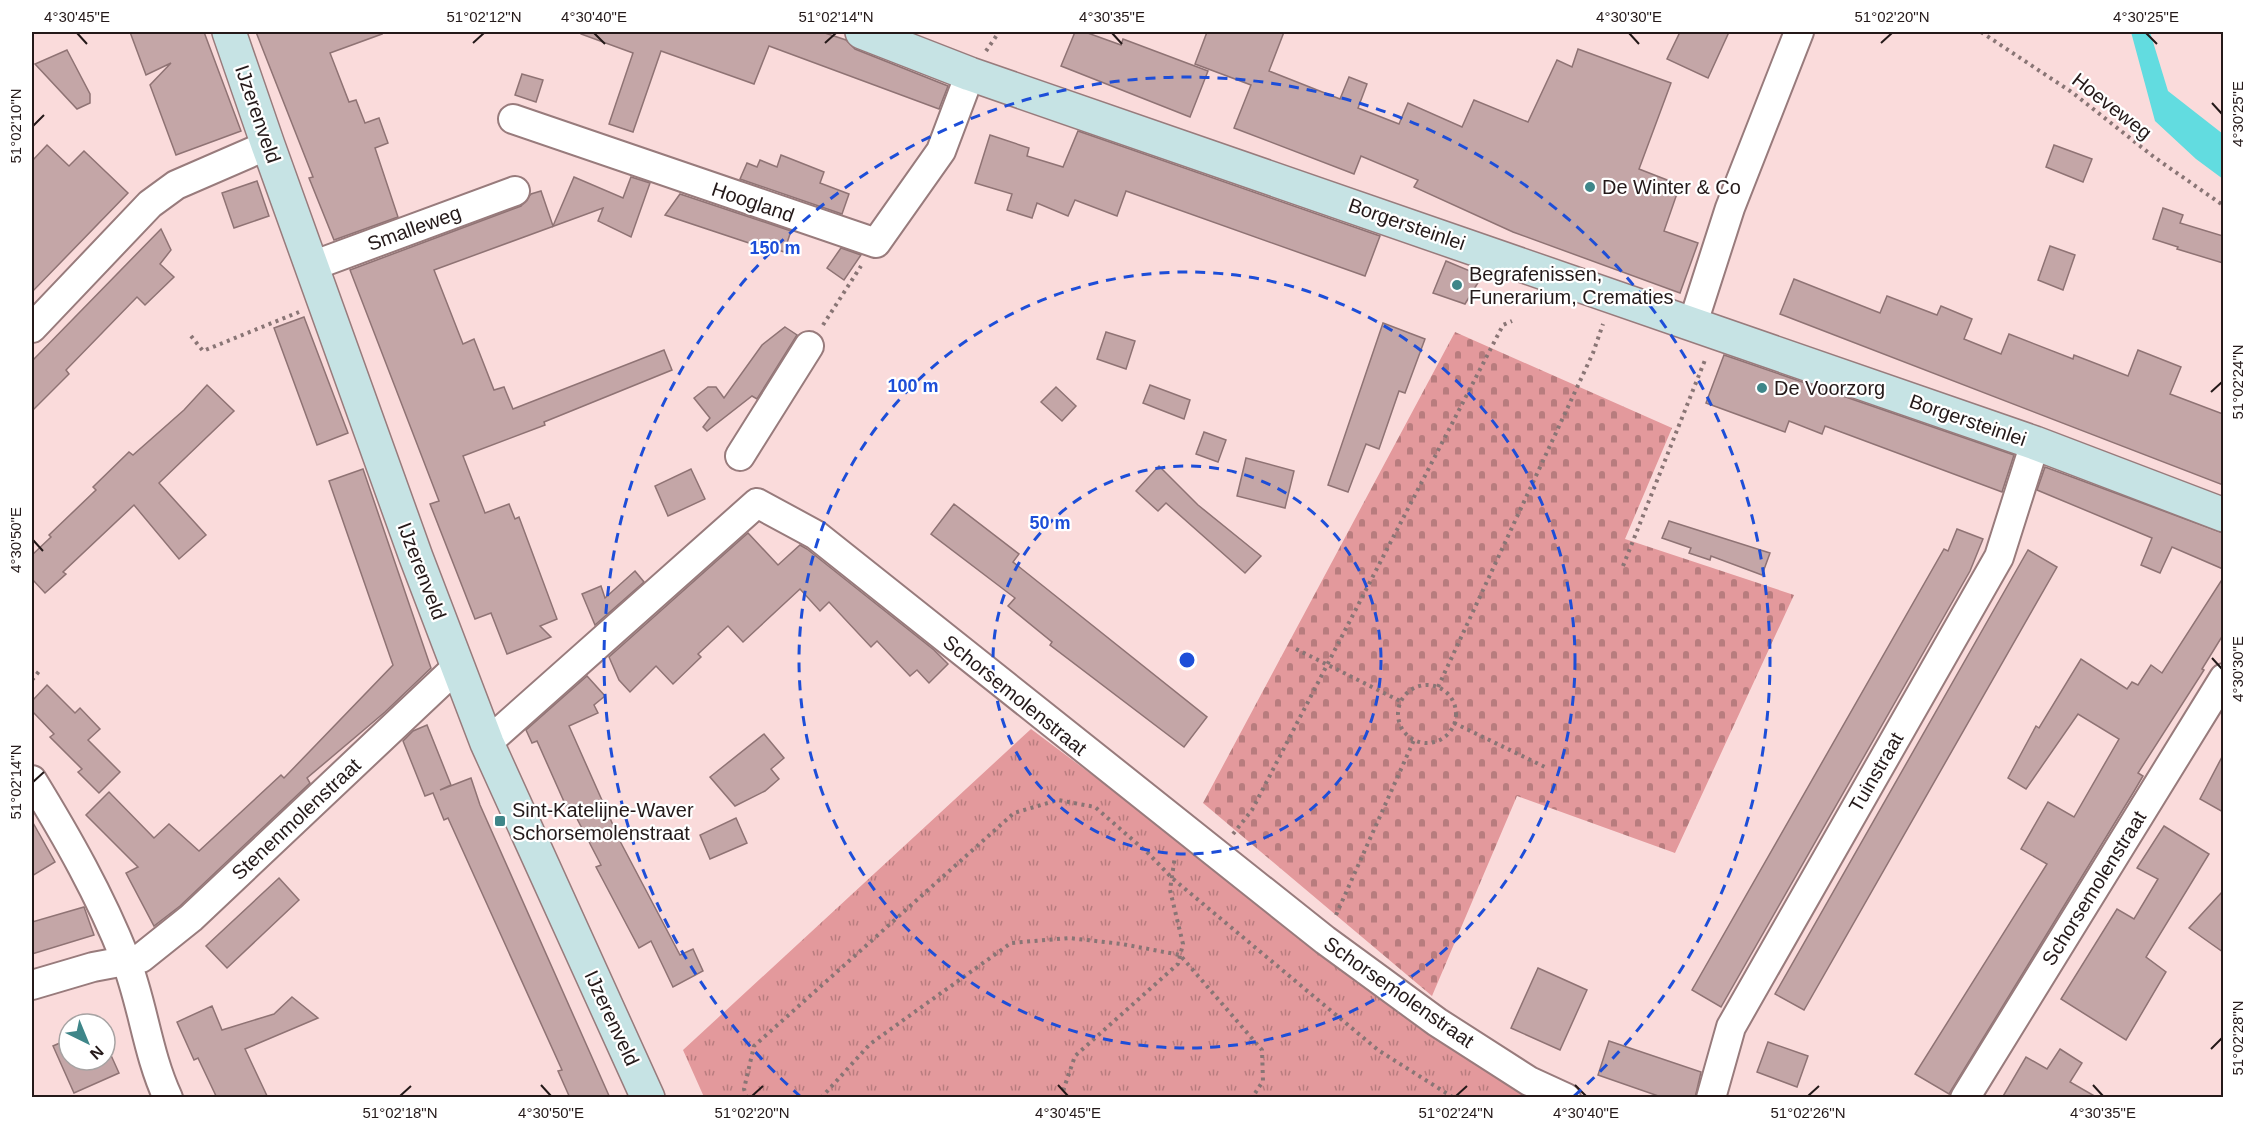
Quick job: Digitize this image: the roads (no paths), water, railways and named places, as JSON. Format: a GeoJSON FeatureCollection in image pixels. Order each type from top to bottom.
{"type":"FeatureCollection","features":[{"type":"Feature","properties":{"kind":"street","name":"IJzerenveld"},"geometry":{"type":"LineString","coordinates":[[229,32],[416,557],[487,743],[648,1098]]}},
{"type":"Feature","properties":{"kind":"street","name":"Borgersteinlei"},"geometry":{"type":"LineString","coordinates":[[862,32],[970,74],[2035,443],[2223,515]]}},
{"type":"Feature","properties":{"kind":"street"},"geometry":{"type":"LineString","coordinates":[[1705,327],[1730,208],[1799,32]]}},
{"type":"Feature","properties":{"kind":"street","name":"Hoogland"},"geometry":{"type":"LineString","coordinates":[[513,119],[876,243],[941,151],[970,74]]}},
{"type":"Feature","properties":{"kind":"street"},"geometry":{"type":"LineString","coordinates":[[32,328],[150,204],[176,185],[268,146]]}},
{"type":"Feature","properties":{"kind":"street","name":"Smalleweg"},"geometry":{"type":"LineString","coordinates":[[312,266],[515,191]]}},
{"type":"Feature","properties":{"kind":"street"},"geometry":{"type":"LineString","coordinates":[[740,456],[809,346]]}},
{"type":"Feature","properties":{"kind":"street","name":"Tuinstraat"},"geometry":{"type":"LineString","coordinates":[[1711,1098],[1731,1027],[1999,556],[2035,443]]}},
{"type":"Feature","properties":{"kind":"street","name":"Schorsemolenstraat"},"geometry":{"type":"LineString","coordinates":[[487,743],[758,503],[816,535],[1036,713],[1325,940],[1437,1023],[1529,1081],[1566,1098]]}},
{"type":"Feature","properties":{"kind":"street","name":"Stenenmolenstraat"},"geometry":{"type":"LineString","coordinates":[[32,985],[141,958],[191,918],[458,666]]}},
{"type":"Feature","properties":{"kind":"street","name":"Schorsemolenstraat"},"geometry":{"type":"LineString","coordinates":[[1965,1098],[2223,678]]}},
{"type":"Feature","properties":{"kind":"street"},"geometry":{"type":"LineString","coordinates":[[32,780],[79,857],[126,960],[156,1072],[168,1098]]}},
{"type":"Feature","properties":{"kind":"water"},"geometry":{"type":"Polygon","coordinates":[[[2131,32],[2150,32],[2168,91],[2223,134],[2223,179],[2196,159],[2155,121],[2131,32]]]}},
{"type":"Feature","properties":{"kind":"place","name":"De Winter & Co"},"geometry":{"type":"Point","coordinates":[1590,187]}},
{"type":"Feature","properties":{"kind":"place","name":"Begrafenissen, Funerarium, Crematies"},"geometry":{"type":"Point","coordinates":[1457,285]}},
{"type":"Feature","properties":{"kind":"place","name":"De Voorzorg"},"geometry":{"type":"Point","coordinates":[1762,388]}},
{"type":"Feature","properties":{"kind":"place","name":"Sint-Katelijne-Waver Schorsemolenstraat"},"geometry":{"type":"Point","coordinates":[500,821]}}]}
